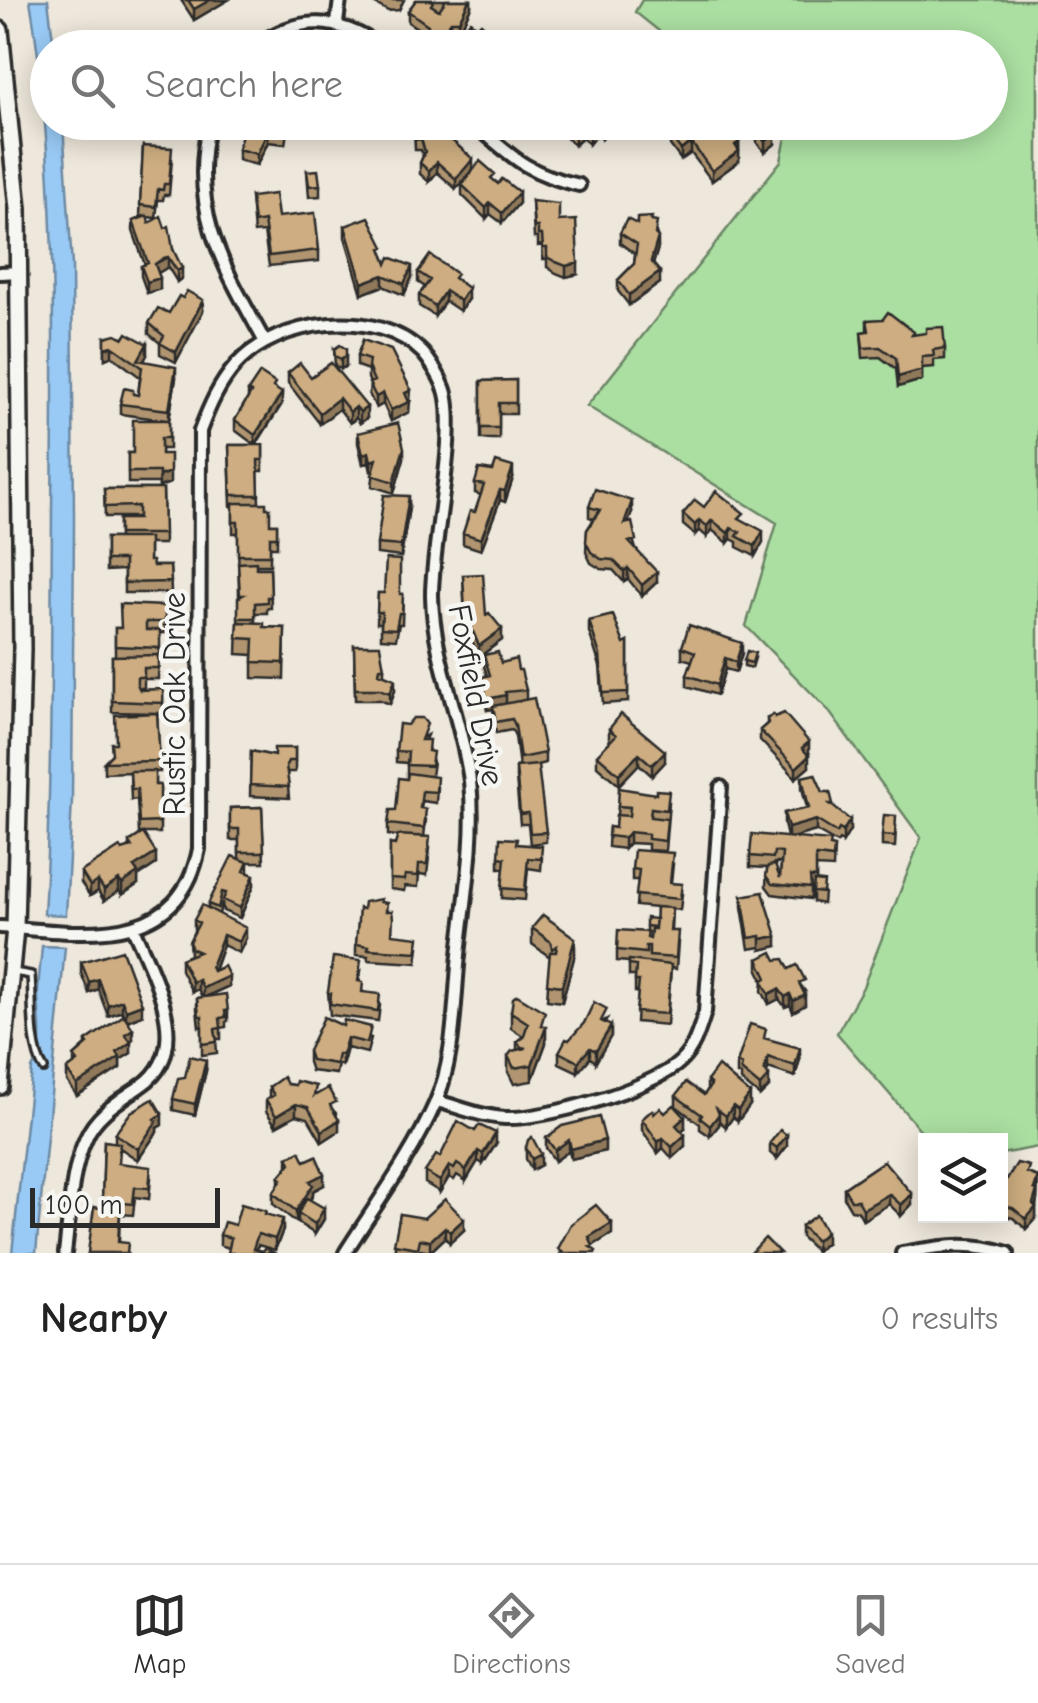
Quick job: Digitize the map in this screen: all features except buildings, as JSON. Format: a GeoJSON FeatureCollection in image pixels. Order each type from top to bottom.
{"type":"FeatureCollection","features":[{"type":"Feature","properties":{"kind":"street"},"geometry":{"type":"LineString","coordinates":[[337,22],[340,0]]}},
{"type":"Feature","properties":{"kind":"street"},"geometry":{"type":"LineString","coordinates":[[284,30],[337,22],[351,30]]}},
{"type":"Feature","properties":{"kind":"street"},"geometry":{"type":"LineString","coordinates":[[0,30],[16,189],[19,272],[22,648],[7,927],[10,972],[0,1086]]}},
{"type":"Feature","properties":{"kind":"street"},"geometry":{"type":"LineString","coordinates":[[205,140],[202,187],[208,222],[219,258],[264,342]]}},
{"type":"Feature","properties":{"kind":"street"},"geometry":{"type":"LineString","coordinates":[[493,140],[521,165],[544,177],[578,185]]}},
{"type":"Feature","properties":{"kind":"street"},"geometry":{"type":"LineString","coordinates":[[0,273],[19,272]]}},
{"type":"Feature","properties":{"kind":"street","name":"Foxfield Drive"},"geometry":{"type":"LineString","coordinates":[[264,342],[306,327],[357,324],[388,332],[422,352],[446,388],[450,424],[432,598],[435,629],[470,778],[472,823],[450,1046],[437,1100],[417,1140],[345,1253]]}},
{"type":"Feature","properties":{"kind":"street","name":"Rustic Oak Drive"},"geometry":{"type":"LineString","coordinates":[[7,927],[110,933],[133,928],[172,902],[195,868],[199,849],[200,430],[213,397],[237,363],[264,342]]}},
{"type":"Feature","properties":{"kind":"street"},"geometry":{"type":"LineString","coordinates":[[437,1100],[495,1117],[532,1116],[644,1086],[684,1059],[696,1041],[704,1012],[721,787]]}},
{"type":"Feature","properties":{"kind":"street"},"geometry":{"type":"LineString","coordinates":[[64,1253],[76,1171],[86,1136],[106,1111],[150,1079],[166,1046],[168,1026],[162,998],[133,928]]}},
{"type":"Feature","properties":{"kind":"street"},"geometry":{"type":"LineString","coordinates":[[902,1253],[948,1245],[984,1246],[1008,1253]]}},
{"type":"Feature","properties":{"kind":"lane"},"geometry":{"type":"LineString","coordinates":[[10,972],[30,975],[36,1044],[44,1068]]}},
{"type":"Feature","properties":{"kind":"green space"},"geometry":{"type":"Polygon","coordinates":[[[642,0],[1038,0],[1038,1147],[1008,1153],[1008,1133],[923,1133],[837,1033],[863,987],[921,838],[828,710],[746,626],[777,523],[587,406],[781,161],[785,140],[1008,140],[1008,30],[658,30],[635,12],[642,0]]]}},
{"type":"Feature","properties":{"kind":"water"},"geometry":{"type":"Polygon","coordinates":[[[30,0],[48,0],[52,30],[34,30],[30,0]]]}},
{"type":"Feature","properties":{"kind":"water"},"geometry":{"type":"Polygon","coordinates":[[[46,140],[64,140],[72,266],[74,519],[72,800],[66,915],[44,914],[51,712],[53,319],[46,140]]]}},
{"type":"Feature","properties":{"kind":"water"},"geometry":{"type":"Polygon","coordinates":[[[42,946],[65,947],[36,1253],[12,1253],[32,1069],[40,1043],[38,990],[42,946]]]}}]}
